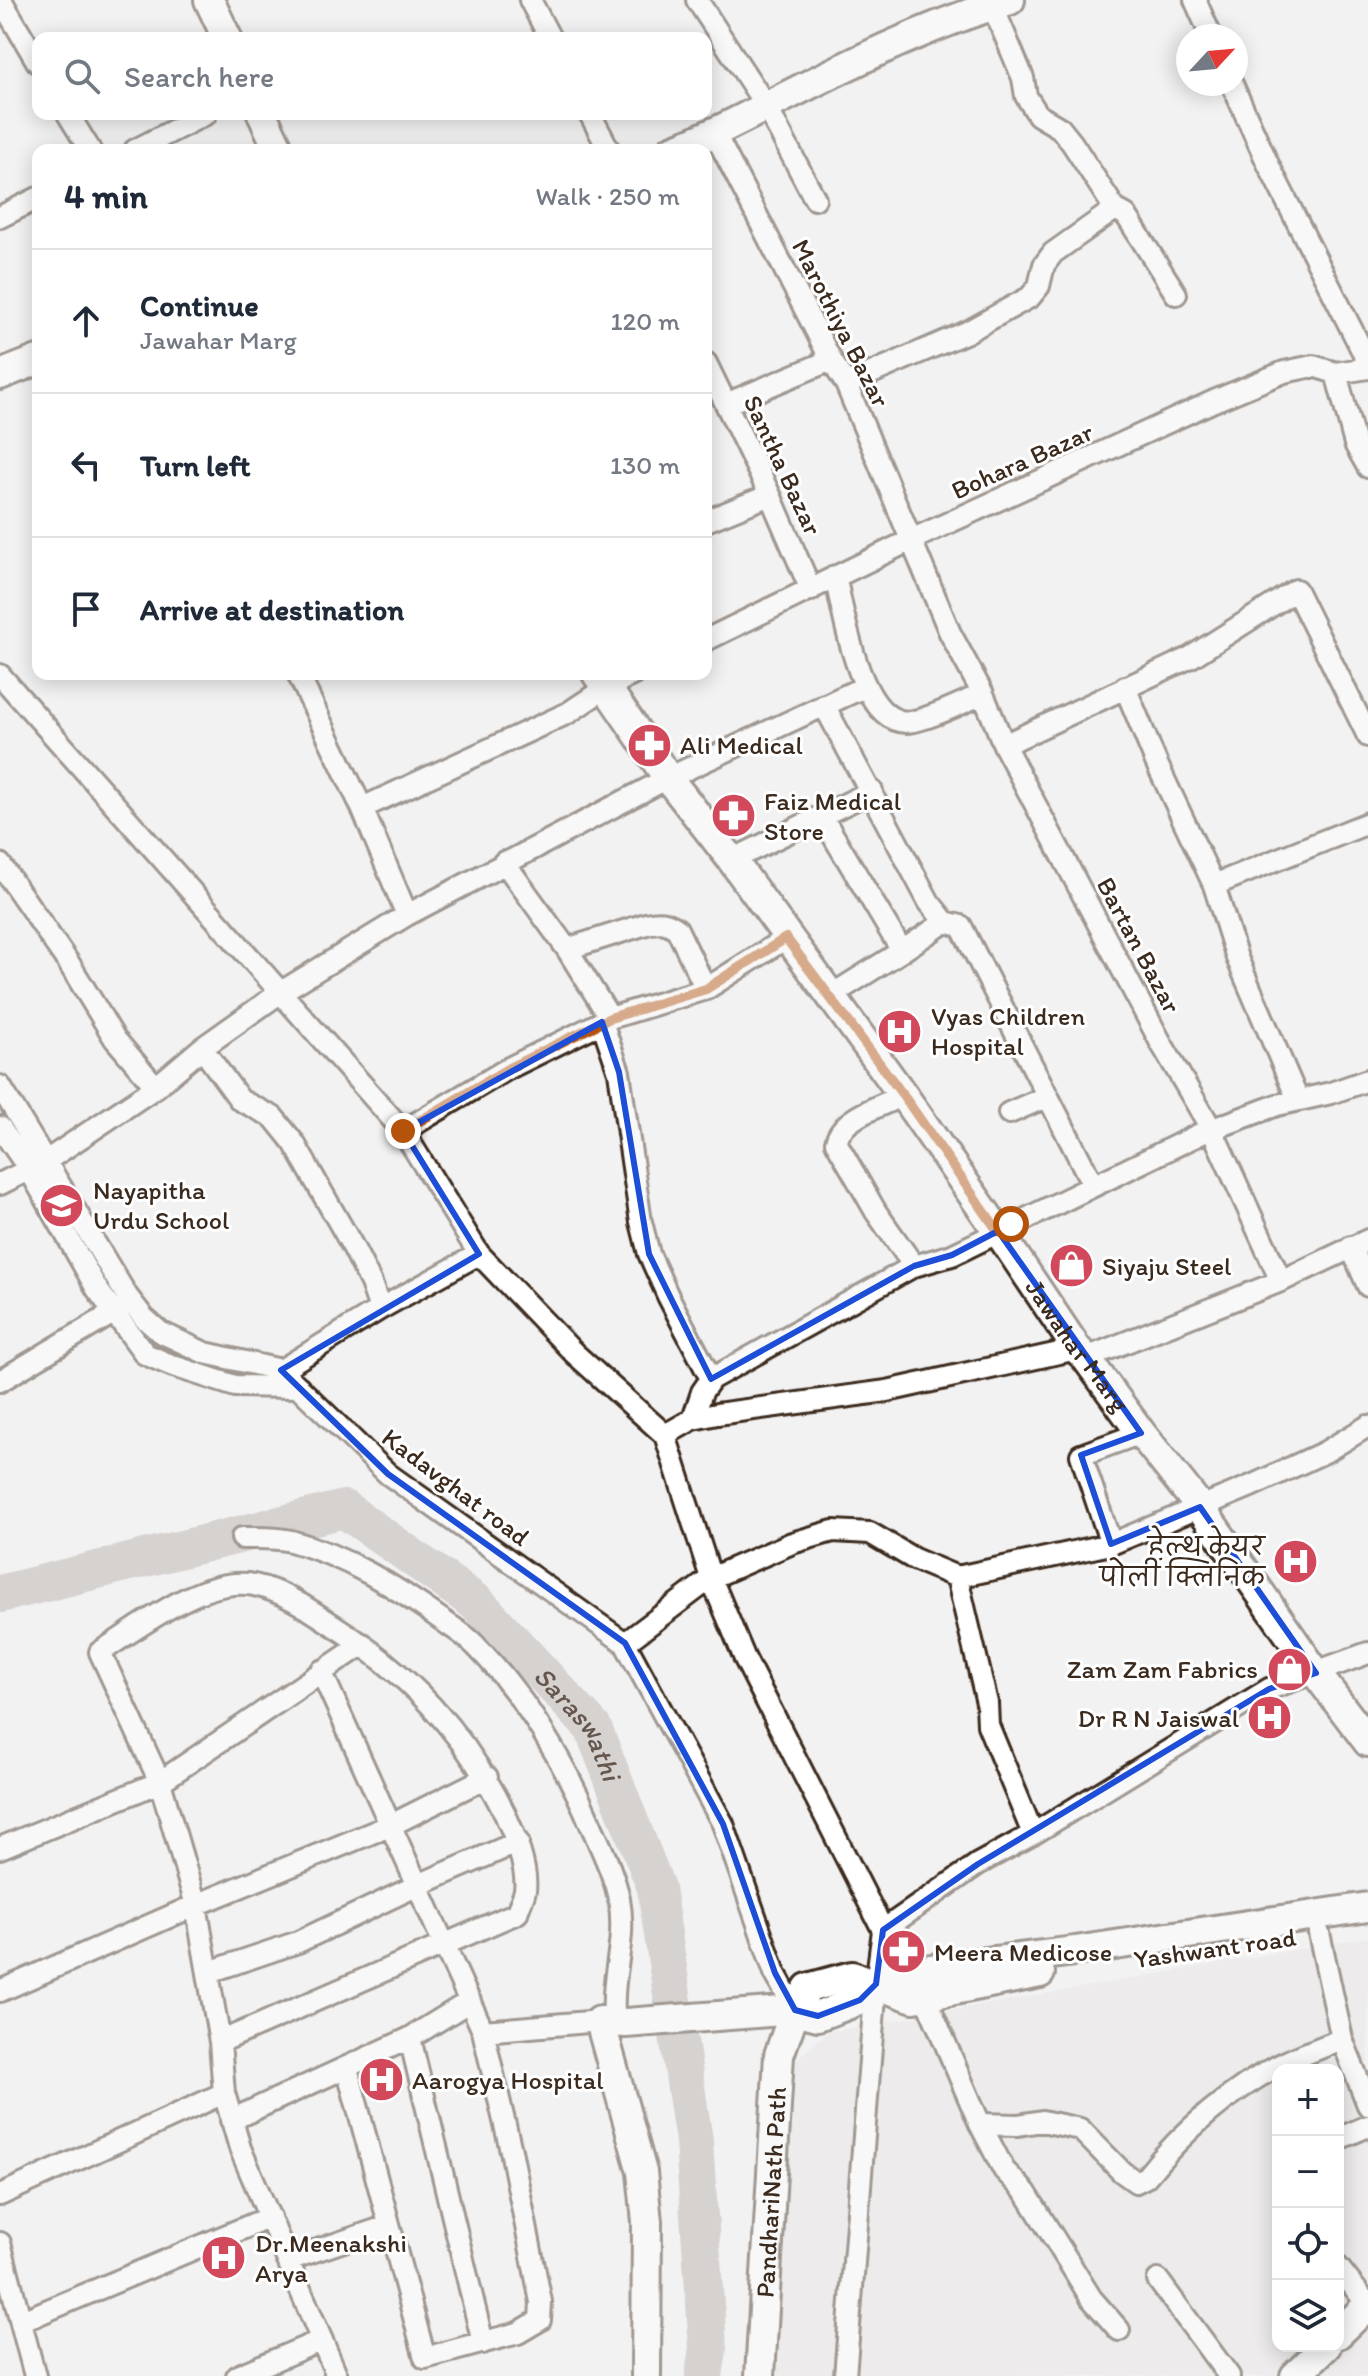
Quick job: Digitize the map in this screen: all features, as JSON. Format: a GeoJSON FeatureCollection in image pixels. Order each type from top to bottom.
{"type":"FeatureCollection","features":[{"type":"Feature","properties":{"kind":"main road"},"geometry":{"type":"LineString","coordinates":[[209,0],[224,32]]}},
{"type":"Feature","properties":{"kind":"main road"},"geometry":{"type":"LineString","coordinates":[[688,144],[715,134],[925,29],[998,2]]}},
{"type":"Feature","properties":{"kind":"main road"},"geometry":{"type":"LineString","coordinates":[[265,120],[276,144]]}},
{"type":"Feature","properties":{"kind":"main road"},"geometry":{"type":"LineString","coordinates":[[0,375],[32,362]]}},
{"type":"Feature","properties":{"kind":"main road","name":"Jawahar Marg"},"geometry":{"type":"LineString","coordinates":[[602,680],[668,778],[732,860],[903,1095],[1082,1353],[1200,1507],[1368,1742]]}},
{"type":"Feature","properties":{"kind":"main road"},"geometry":{"type":"LineString","coordinates":[[646,2376],[647,2222],[642,2172],[613,2022],[795,2010],[808,1988],[852,1976],[876,1984],[907,1972],[1075,1951],[1368,1907]]}},
{"type":"Feature","properties":{"kind":"main road","name":"Yashwant road"},"geometry":{"type":"LineString","coordinates":[[876,1984],[914,1998],[1032,1974],[1368,1927]]}},
{"type":"Feature","properties":{"kind":"main road","name":"PandhariNath Path"},"geometry":{"type":"LineString","coordinates":[[760,2376],[779,2055],[795,2010]]}},
{"type":"Feature","properties":{"kind":"main road"},"geometry":{"type":"LineString","coordinates":[[1344,2328],[1368,2305]]}},
{"type":"Feature","properties":{"kind":"main road"},"geometry":{"type":"LineString","coordinates":[[1295,2376],[1320,2352]]}},
{"type":"Feature","properties":{"kind":"street"},"geometry":{"type":"LineString","coordinates":[[1,0],[32,53]]}},
{"type":"Feature","properties":{"kind":"street"},"geometry":{"type":"LineString","coordinates":[[530,0],[547,32]]}},
{"type":"Feature","properties":{"kind":"street"},"geometry":{"type":"LineString","coordinates":[[697,0],[766,106],[815,199]]}},
{"type":"Feature","properties":{"kind":"street"},"geometry":{"type":"LineString","coordinates":[[1195,0],[1206,24]]}},
{"type":"Feature","properties":{"kind":"street"},"geometry":{"type":"LineString","coordinates":[[998,2],[1026,96],[1038,115],[1060,128],[1072,143],[1115,209],[1126,215],[1176,294]]}},
{"type":"Feature","properties":{"kind":"street"},"geometry":{"type":"LineString","coordinates":[[1238,96],[1368,365]]}},
{"type":"Feature","properties":{"kind":"street"},"geometry":{"type":"LineString","coordinates":[[72,120],[86,144]]}},
{"type":"Feature","properties":{"kind":"street"},"geometry":{"type":"LineString","coordinates":[[147,144],[194,120]]}},
{"type":"Feature","properties":{"kind":"street"},"geometry":{"type":"LineString","coordinates":[[593,120],[606,144]]}},
{"type":"Feature","properties":{"kind":"street","name":"Marothiya Bazar"},"geometry":{"type":"LineString","coordinates":[[715,134],[846,384],[950,633]]}},
{"type":"Feature","properties":{"kind":"street"},"geometry":{"type":"LineString","coordinates":[[0,217],[32,201]]}},
{"type":"Feature","properties":{"kind":"street"},"geometry":{"type":"LineString","coordinates":[[846,384],[967,332],[1030,297],[1039,286],[1044,265],[1053,253],[1115,209]]}},
{"type":"Feature","properties":{"kind":"street"},"geometry":{"type":"LineString","coordinates":[[726,404],[831,360]]}},
{"type":"Feature","properties":{"kind":"street","name":"Bohara Bazar"},"geometry":{"type":"LineString","coordinates":[[712,637],[911,540],[1284,372],[1313,366],[1336,373],[1368,365]]}},
{"type":"Feature","properties":{"kind":"street"},"geometry":{"type":"LineString","coordinates":[[1336,373],[1355,444],[1368,467]]}},
{"type":"Feature","properties":{"kind":"street","name":"Santha Bazar"},"geometry":{"type":"LineString","coordinates":[[712,375],[770,495],[811,590]]}},
{"type":"Feature","properties":{"kind":"street"},"geometry":{"type":"LineString","coordinates":[[712,519],[770,495]]}},
{"type":"Feature","properties":{"kind":"street"},"geometry":{"type":"LineString","coordinates":[[835,576],[864,687],[889,717],[912,722],[983,694]]}},
{"type":"Feature","properties":{"kind":"street"},"geometry":{"type":"LineString","coordinates":[[1004,745],[1191,657],[1296,590],[1368,736]]}},
{"type":"Feature","properties":{"kind":"street","name":"Bartan Bazar"},"geometry":{"type":"LineString","coordinates":[[950,633],[983,694],[1004,745],[1161,1043],[1212,1130],[1281,1281]]}},
{"type":"Feature","properties":{"kind":"street"},"geometry":{"type":"LineString","coordinates":[[0,675],[403,1131],[479,1254],[574,1353],[665,1435],[711,1578],[745,1659],[883,1930],[845,2376]]}},
{"type":"Feature","properties":{"kind":"street"},"geometry":{"type":"LineString","coordinates":[[301,680],[362,808],[407,915]]}},
{"type":"Feature","properties":{"kind":"street"},"geometry":{"type":"LineString","coordinates":[[362,808],[568,713],[602,680]]}},
{"type":"Feature","properties":{"kind":"street"},"geometry":{"type":"LineString","coordinates":[[0,1184],[38,1165],[156,1087],[202,1048],[281,992],[407,915],[668,778],[864,687]]}},
{"type":"Feature","properties":{"kind":"street"},"geometry":{"type":"LineString","coordinates":[[1125,687],[1214,885],[1237,958],[1298,1100]]}},
{"type":"Feature","properties":{"kind":"street"},"geometry":{"type":"LineString","coordinates":[[824,705],[929,902],[945,922],[961,926],[1093,1185]]}},
{"type":"Feature","properties":{"kind":"street"},"geometry":{"type":"LineString","coordinates":[[732,860],[872,791]]}},
{"type":"Feature","properties":{"kind":"street"},"geometry":{"type":"LineString","coordinates":[[822,817],[902,951]]}},
{"type":"Feature","properties":{"kind":"street"},"geometry":{"type":"LineString","coordinates":[[1214,885],[1368,823]]}},
{"type":"Feature","properties":{"kind":"street"},"geometry":{"type":"LineString","coordinates":[[504,862],[567,949],[606,1020],[619,1072],[641,1222],[649,1254],[711,1379]]}},
{"type":"Feature","properties":{"kind":"street"},"geometry":{"type":"LineString","coordinates":[[0,864],[70,965],[115,1039],[156,1087]]}},
{"type":"Feature","properties":{"kind":"street"},"geometry":{"type":"LineString","coordinates":[[567,949],[646,924],[659,921],[669,923],[677,929],[706,989]]}},
{"type":"Feature","properties":{"kind":"street"},"geometry":{"type":"LineString","coordinates":[[830,996],[945,922]]}},
{"type":"Feature","properties":{"kind":"street"},"geometry":{"type":"LineString","coordinates":[[403,1131],[509,1068],[606,1020],[706,989],[786,938]]}},
{"type":"Feature","properties":{"kind":"street"},"geometry":{"type":"LineString","coordinates":[[202,1048],[240,1100],[273,1117],[294,1143],[353,1247],[380,1309]]}},
{"type":"Feature","properties":{"kind":"street"},"geometry":{"type":"LineString","coordinates":[[693,1419],[702,1392],[711,1379],[914,1266],[952,1255],[1212,1130],[1277,1105],[1331,1093],[1368,1080]]}},
{"type":"Feature","properties":{"kind":"street"},"geometry":{"type":"LineString","coordinates":[[0,1086],[74,1250],[114,1314],[145,1354],[235,1386],[299,1387]]}},
{"type":"Feature","properties":{"kind":"street"},"geometry":{"type":"LineString","coordinates":[[903,1095],[847,1123],[838,1131],[836,1142],[876,1212],[914,1266]]}},
{"type":"Feature","properties":{"kind":"street"},"geometry":{"type":"LineString","coordinates":[[1009,1113],[1048,1096]]}},
{"type":"Feature","properties":{"kind":"street"},"geometry":{"type":"LineString","coordinates":[[0,1127],[38,1165],[144,1318],[160,1332],[205,1353],[281,1370],[380,1309],[479,1254]]}},
{"type":"Feature","properties":{"kind":"street"},"geometry":{"type":"LineString","coordinates":[[665,1435],[693,1419],[887,1391],[1082,1353],[1281,1281],[1360,1243],[1368,1286]]}},
{"type":"Feature","properties":{"kind":"street"},"geometry":{"type":"LineString","coordinates":[[0,1381],[114,1314],[131,1300]]}},
{"type":"Feature","properties":{"kind":"street","name":"Kadavghat road"},"geometry":{"type":"LineString","coordinates":[[281,1370],[388,1474],[625,1643],[723,1824],[775,1973],[795,2010]]}},
{"type":"Feature","properties":{"kind":"street"},"geometry":{"type":"LineString","coordinates":[[625,1643],[711,1578],[792,1543],[833,1531],[870,1533],[914,1559],[957,1577],[1111,1544],[1325,1452],[1368,1426]]}},
{"type":"Feature","properties":{"kind":"street"},"geometry":{"type":"LineString","coordinates":[[1111,1544],[1081,1455],[1141,1433]]}},
{"type":"Feature","properties":{"kind":"street"},"geometry":{"type":"LineString","coordinates":[[242,1538],[289,1540],[361,1569],[395,1588],[475,1644],[512,1689],[555,1751],[573,1785],[619,1896],[623,1933],[619,1966],[612,1986],[613,2022],[483,2031]]}},
{"type":"Feature","properties":{"kind":"street"},"geometry":{"type":"LineString","coordinates":[[957,1577],[987,1703],[988,1725],[1033,1834]]}},
{"type":"Feature","properties":{"kind":"street"},"geometry":{"type":"LineString","coordinates":[[220,2042],[517,1913],[526,1888],[518,1842],[487,1777],[458,1736],[404,1676],[363,1644],[293,1599],[252,1585],[218,1586],[185,1600],[100,1652],[160,1782],[196,1905],[220,2042],[224,2093],[240,2148],[337,2376]]}},
{"type":"Feature","properties":{"kind":"street"},"geometry":{"type":"LineString","coordinates":[[0,1848],[160,1782],[363,1644]]}},
{"type":"Feature","properties":{"kind":"street"},"geometry":{"type":"LineString","coordinates":[[883,1930],[978,1864],[1033,1834],[1269,1689],[1368,1653]]}},
{"type":"Feature","properties":{"kind":"street"},"geometry":{"type":"LineString","coordinates":[[321,1671],[483,2031],[512,2155],[541,2302],[540,2320],[518,2333],[483,2343],[429,2367],[347,2068]]}},
{"type":"Feature","properties":{"kind":"street"},"geometry":{"type":"LineString","coordinates":[[0,1991],[196,1905],[391,1825],[487,1777]]}},
{"type":"Feature","properties":{"kind":"street"},"geometry":{"type":"LineString","coordinates":[[209,1972],[298,1942],[518,1842]]}},
{"type":"Feature","properties":{"kind":"street"},"geometry":{"type":"LineString","coordinates":[[1319,1933],[1342,2039],[1368,2105]]}},
{"type":"Feature","properties":{"kind":"street"},"geometry":{"type":"LineString","coordinates":[[925,1996],[980,2124],[1004,2170],[1026,2193],[1091,2298],[1119,2330]]}},
{"type":"Feature","properties":{"kind":"street"},"geometry":{"type":"LineString","coordinates":[[231,2120],[410,2038],[470,2001]]}},
{"type":"Feature","properties":{"kind":"street"},"geometry":{"type":"LineString","coordinates":[[410,2038],[483,2343]]}},
{"type":"Feature","properties":{"kind":"street"},"geometry":{"type":"LineString","coordinates":[[980,2124],[1018,2125],[1042,2121],[1080,2129],[1136,2182],[1146,2177],[1193,2128],[1240,2089],[1283,2063],[1342,2039]]}},
{"type":"Feature","properties":{"kind":"street"},"geometry":{"type":"LineString","coordinates":[[0,2195],[224,2093]]}},
{"type":"Feature","properties":{"kind":"street"},"geometry":{"type":"LineString","coordinates":[[1344,2136],[1368,2126]]}},
{"type":"Feature","properties":{"kind":"street"},"geometry":{"type":"LineString","coordinates":[[22,2321],[270,2217]]}},
{"type":"Feature","properties":{"kind":"street"},"geometry":{"type":"LineString","coordinates":[[288,2260],[388,2226]]}},
{"type":"Feature","properties":{"kind":"street"},"geometry":{"type":"LineString","coordinates":[[0,2243],[3,2271],[22,2321],[35,2376]]}},
{"type":"Feature","properties":{"kind":"street"},"geometry":{"type":"LineString","coordinates":[[1344,2275],[1368,2305]]}},
{"type":"Feature","properties":{"kind":"street"},"geometry":{"type":"LineString","coordinates":[[1158,2280],[1229,2376]]}},
{"type":"Feature","properties":{"kind":"street"},"geometry":{"type":"LineString","coordinates":[[237,2376],[322,2340]]}},
{"type":"Feature","properties":{"kind":"highlighted area"},"geometry":{"type":"Polygon","coordinates":[[[602,1022],[619,1072],[649,1254],[711,1379],[914,1266],[952,1255],[998,1231],[1141,1433],[1081,1455],[1111,1544],[1200,1507],[1316,1673],[1269,1689],[978,1864],[883,1930],[876,1984],[860,2000],[818,2016],[795,2010],[775,1973],[723,1824],[625,1643],[388,1474],[281,1370],[479,1254],[403,1131],[602,1022]]]}},
{"type":"Feature","properties":{"kind":"shaded area"},"geometry":{"type":"Polygon","coordinates":[[[1368,1937],[1368,2376],[773,2376],[792,2063],[828,2032],[1368,1937]]]}},
{"type":"Feature","properties":{"kind":"waterway","name":"Saraswathi"},"geometry":{"type":"LineString","coordinates":[[0,1594],[344,1509],[477,1603],[593,1728],[656,1888],[694,2141],[708,2348],[704,2376]]}},
{"type":"Feature","properties":{"kind":"place","name":"Ali Medical"},"geometry":{"type":"Point","coordinates":[649,745]}},
{"type":"Feature","properties":{"kind":"place","name":"Faiz Medical Store"},"geometry":{"type":"Point","coordinates":[733,816]}},
{"type":"Feature","properties":{"kind":"place","name":"Vyas Children Hospital"},"geometry":{"type":"Point","coordinates":[900,1031]}},
{"type":"Feature","properties":{"kind":"place","name":"Nayapitha Urdu School"},"geometry":{"type":"Point","coordinates":[62,1205]}},
{"type":"Feature","properties":{"kind":"place","name":"Siyaju Steel"},"geometry":{"type":"Point","coordinates":[1071,1266]}},
{"type":"Feature","properties":{"kind":"place","name":"हेल्थ केयर पोली क्लिनिक"},"geometry":{"type":"Point","coordinates":[1296,1562]}},
{"type":"Feature","properties":{"kind":"place","name":"Zam Zam Fabrics"},"geometry":{"type":"Point","coordinates":[1289,1669]}},
{"type":"Feature","properties":{"kind":"place","name":"Dr R N Jaiswal"},"geometry":{"type":"Point","coordinates":[1270,1718]}},
{"type":"Feature","properties":{"kind":"place","name":"Meera Medicose"},"geometry":{"type":"Point","coordinates":[903,1952]}},
{"type":"Feature","properties":{"kind":"place","name":"Aarogya Hospital"},"geometry":{"type":"Point","coordinates":[381,2080]}},
{"type":"Feature","properties":{"kind":"place","name":"Dr.Meenakshi Arya"},"geometry":{"type":"Point","coordinates":[224,2258]}},
{"type":"Feature","properties":{"kind":"route"},"geometry":{"type":"LineString","coordinates":[[403,1131],[509,1068],[610,1018],[706,989],[786,938],[903,1095],[998,1231],[1011,1224]]}}]}
